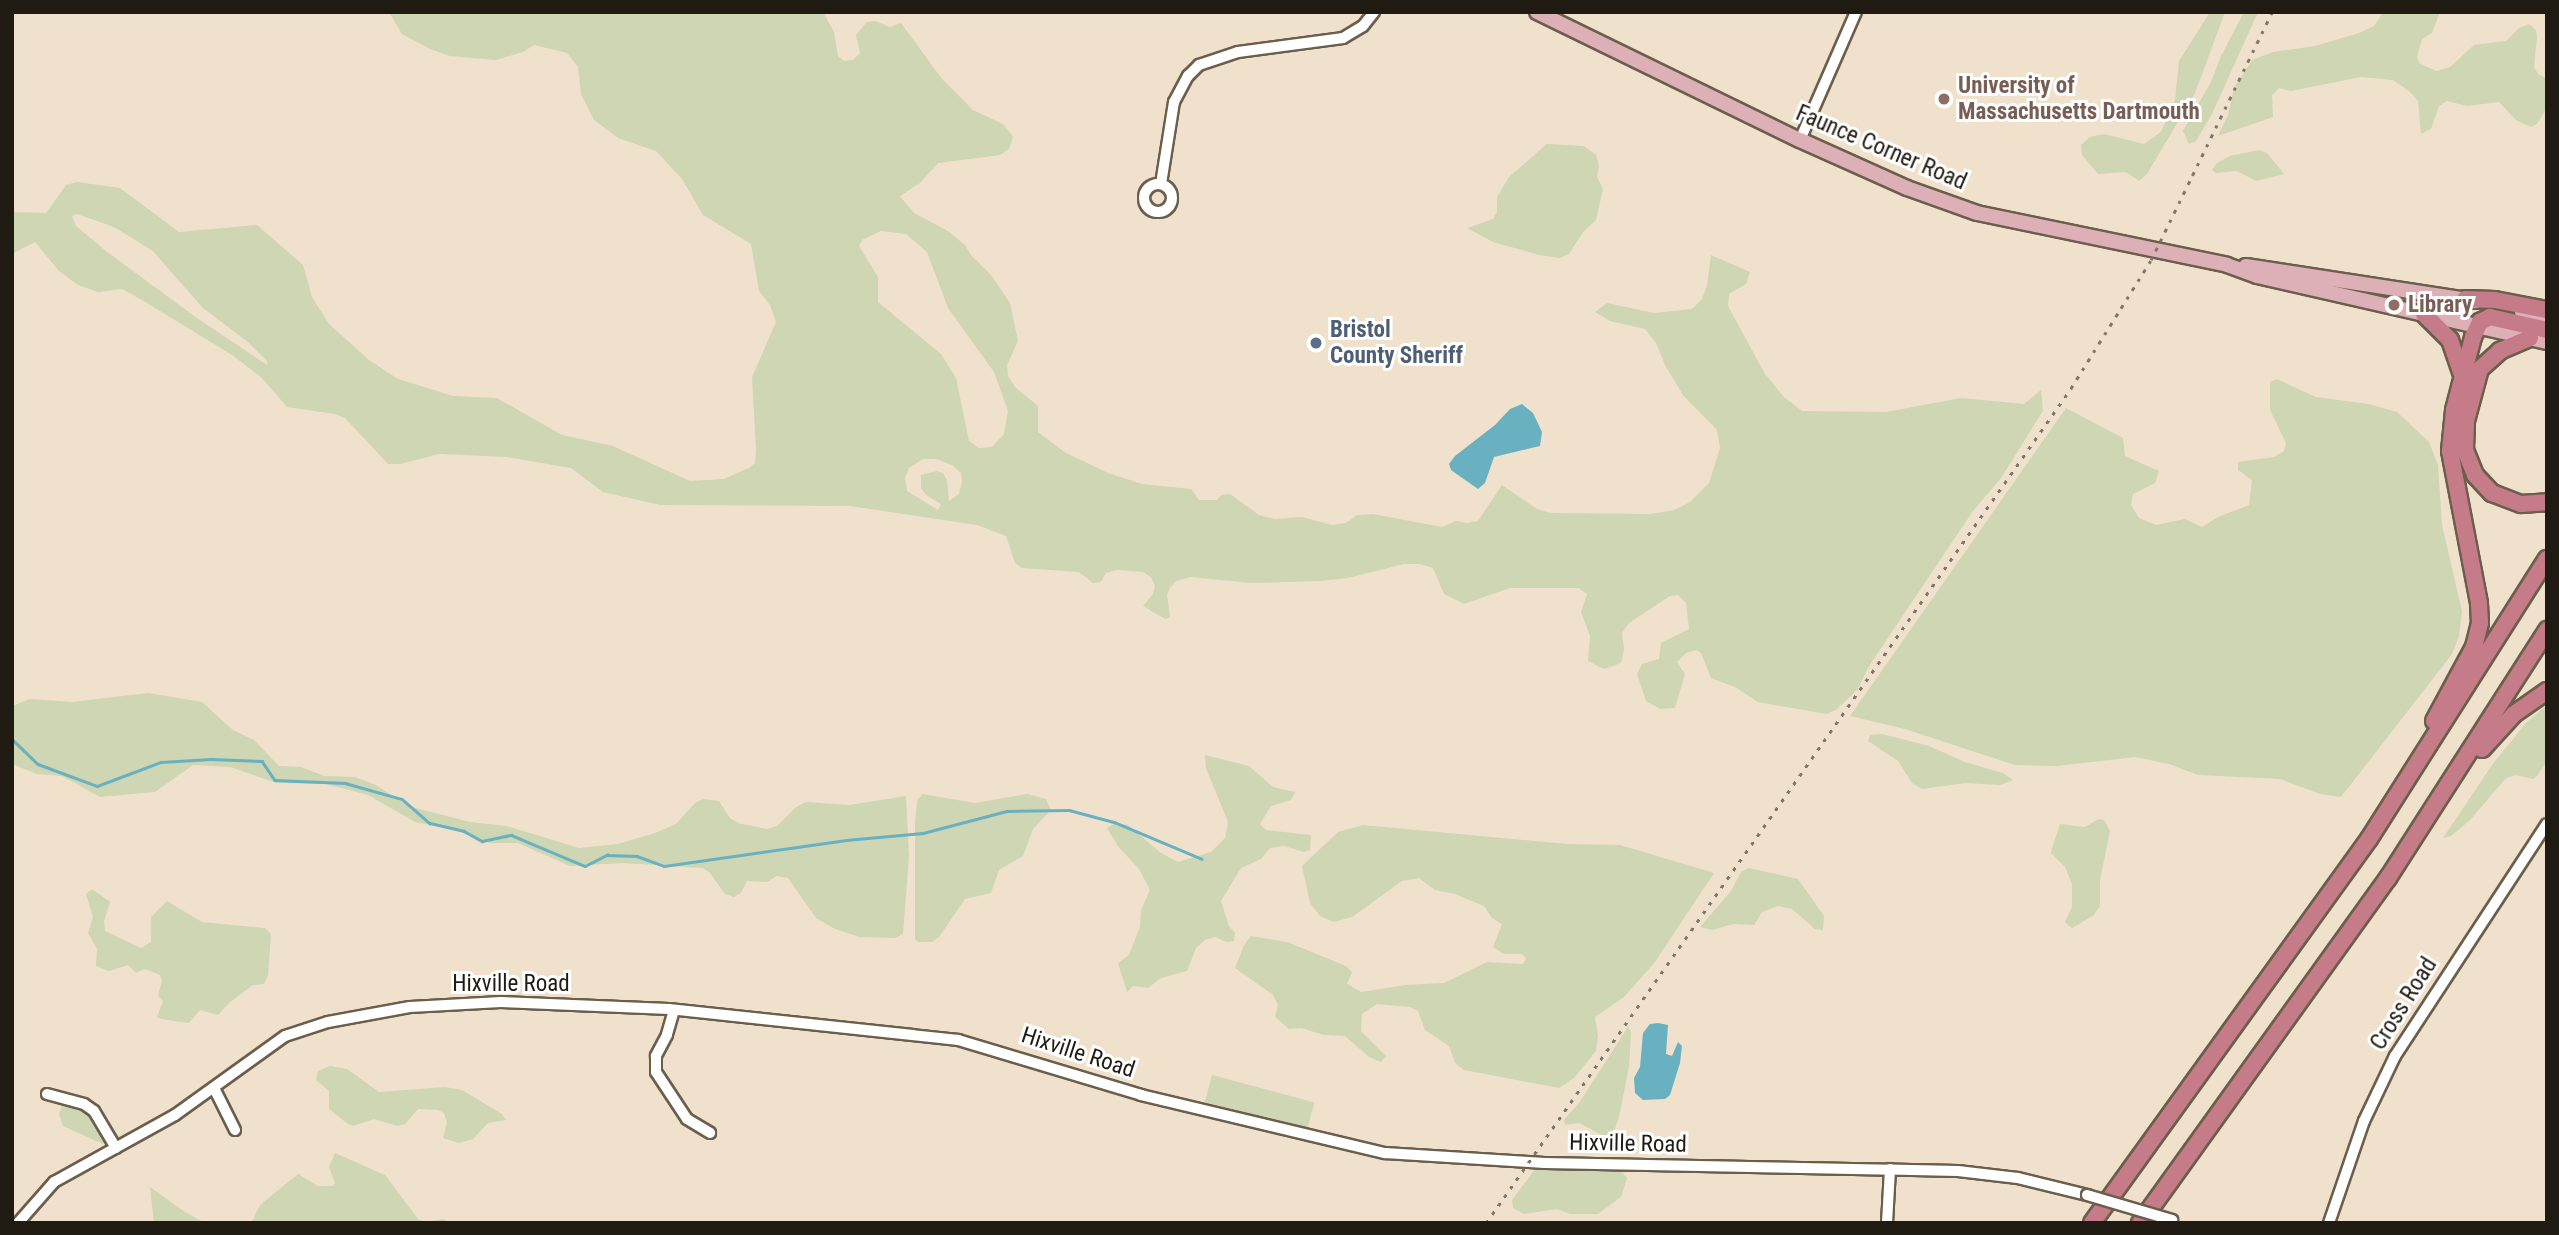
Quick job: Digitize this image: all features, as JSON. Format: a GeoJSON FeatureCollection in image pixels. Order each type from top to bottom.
{"type":"FeatureCollection","features":[{"type":"Feature","properties":{"kind":"highway"},"geometry":{"type":"LineString","coordinates":[[2465,299],[2495,300],[2547,310]]}},
{"type":"Feature","properties":{"kind":"highway"},"geometry":{"type":"LineString","coordinates":[[2424,314],[2450,340],[2462,376]]}},
{"type":"Feature","properties":{"kind":"highway"},"geometry":{"type":"LineString","coordinates":[[2389,808],[2470,656],[2479,631],[2480,603],[2450,451],[2454,410],[2478,326],[2487,317],[2496,317],[2547,330]]}},
{"type":"Feature","properties":{"kind":"highway"},"geometry":{"type":"LineString","coordinates":[[2530,338],[2500,351],[2480,369],[2466,421],[2465,450],[2475,475],[2492,493],[2521,504],[2547,502]]}},
{"type":"Feature","properties":{"kind":"highway"},"geometry":{"type":"LineString","coordinates":[[2092,1223],[2281,965],[2389,808],[2547,559]]}},
{"type":"Feature","properties":{"kind":"highway"},"geometry":{"type":"LineString","coordinates":[[2140,1223],[2329,963],[2451,781],[2547,630]]}},
{"type":"Feature","properties":{"kind":"highway"},"geometry":{"type":"LineString","coordinates":[[2451,781],[2514,714],[2547,691]]}},
{"type":"Feature","properties":{"kind":"main road","name":"Faunce Corner Road"},"geometry":{"type":"LineString","coordinates":[[1537,12],[1800,140],[1907,188],[1977,213],[2227,265],[2257,276],[2465,299],[2547,318]]}},
{"type":"Feature","properties":{"kind":"main road","name":"Faunce Corner Road"},"geometry":{"type":"LineString","coordinates":[[2330,285],[2424,314],[2547,342]]}},
{"type":"Feature","properties":{"kind":"street"},"geometry":{"type":"LineString","coordinates":[[1161,184],[1174,102],[1184,82],[1199,65],[1238,52],[1343,38],[1363,26],[1374,12]]}},
{"type":"Feature","properties":{"kind":"street"},"geometry":{"type":"LineString","coordinates":[[1800,140],[1856,12]]}},
{"type":"Feature","properties":{"kind":"street","name":"Cross Road"},"geometry":{"type":"LineString","coordinates":[[2329,1223],[2364,1121],[2395,1056],[2547,824]]}},
{"type":"Feature","properties":{"kind":"street","name":"Hixville Road"},"geometry":{"type":"LineString","coordinates":[[18,1223],[54,1182],[175,1115],[285,1037],[328,1022],[410,1006],[501,1002],[674,1010],[958,1040],[1141,1095],[1373,1152],[1537,1163],[1890,1168],[1994,1174],[2087,1195],[2176,1222]]}},
{"type":"Feature","properties":{"kind":"street"},"geometry":{"type":"LineString","coordinates":[[674,1010],[667,1035],[656,1056],[656,1072],[687,1119],[710,1133]]}},
{"type":"Feature","properties":{"kind":"street"},"geometry":{"type":"LineString","coordinates":[[214,1088],[235,1130]]}},
{"type":"Feature","properties":{"kind":"street"},"geometry":{"type":"LineString","coordinates":[[47,1094],[84,1104],[94,1111],[116,1148]]}},
{"type":"Feature","properties":{"kind":"street"},"geometry":{"type":"LineString","coordinates":[[1887,1223],[1890,1168]]}},
{"type":"Feature","properties":{"kind":"green space"},"geometry":{"type":"Polygon","coordinates":[[[389,12],[823,12],[834,32],[838,56],[844,61],[853,60],[860,53],[856,35],[867,22],[875,21],[890,27],[901,23],[942,79],[973,110],[1003,124],[1013,137],[1009,149],[1000,155],[938,163],[920,183],[900,196],[914,213],[948,231],[965,245],[991,275],[1010,303],[1018,341],[1007,365],[1008,376],[1015,387],[1038,406],[1038,432],[1066,453],[1108,473],[1142,484],[1191,489],[1199,500],[1217,500],[1221,495],[1230,494],[1259,515],[1275,519],[1302,517],[1332,525],[1346,523],[1357,515],[1373,514],[1442,527],[1456,521],[1478,521],[1502,485],[1537,509],[1550,513],[1651,514],[1674,510],[1690,502],[1709,483],[1720,448],[1717,430],[1683,395],[1666,367],[1656,343],[1645,329],[1610,321],[1595,312],[1607,303],[1654,313],[1692,309],[1702,299],[1707,286],[1711,255],[1750,272],[1746,284],[1729,294],[1728,306],[1765,374],[1784,397],[1802,411],[1886,412],[1961,398],[2024,404],[2041,390],[2043,411],[2001,478],[1973,511],[1871,663],[1857,690],[1836,710],[1826,714],[1758,702],[1735,687],[1711,678],[1701,653],[1696,650],[1686,653],[1677,662],[1685,674],[1675,708],[1660,709],[1646,701],[1637,674],[1642,664],[1659,659],[1661,643],[1689,629],[1686,603],[1678,595],[1670,596],[1629,623],[1622,633],[1624,649],[1621,663],[1604,669],[1588,661],[1590,636],[1581,612],[1587,594],[1578,588],[1510,588],[1464,604],[1444,594],[1433,568],[1419,564],[1404,564],[1348,578],[1320,581],[1251,583],[1191,577],[1176,581],[1170,588],[1167,595],[1170,617],[1165,619],[1143,606],[1153,594],[1155,586],[1151,577],[1143,572],[1117,570],[1106,573],[1101,582],[1093,583],[1079,572],[1022,568],[1015,563],[1006,536],[977,525],[850,506],[660,505],[603,492],[571,468],[507,457],[439,454],[400,464],[388,464],[345,418],[287,407],[261,377],[232,355],[142,300],[122,289],[98,292],[78,285],[59,271],[35,242],[12,254],[12,212],[46,213],[66,185],[77,182],[120,188],[179,232],[257,225],[303,265],[312,297],[329,324],[369,360],[398,379],[453,396],[497,398],[562,435],[613,446],[690,481],[724,479],[749,468],[755,463],[756,450],[752,377],[776,322],[770,305],[759,291],[751,244],[703,215],[682,179],[656,151],[618,138],[594,120],[581,94],[578,67],[567,53],[534,45],[523,52],[496,60],[450,56],[402,34],[389,12]],[[77,214],[72,216],[76,226],[106,251],[194,316],[267,365],[267,361],[249,343],[202,307],[153,251],[114,227],[77,214]],[[881,231],[862,240],[859,246],[878,277],[878,302],[941,354],[956,378],[969,441],[979,448],[992,447],[1004,434],[1008,411],[994,372],[948,308],[927,252],[906,234],[881,231]],[[923,459],[909,468],[905,478],[907,491],[938,510],[941,504],[926,495],[921,488],[921,475],[937,471],[943,473],[947,480],[949,501],[959,494],[961,473],[952,465],[936,459],[923,459]]]}},
{"type":"Feature","properties":{"kind":"green space"},"geometry":{"type":"Polygon","coordinates":[[[2210,12],[2225,12],[2195,93],[2147,174],[2139,181],[2126,172],[2098,174],[2082,155],[2081,145],[2090,137],[2104,134],[2144,144],[2161,132],[2175,100],[2179,61],[2210,12]]]}},
{"type":"Feature","properties":{"kind":"green space"},"geometry":{"type":"Polygon","coordinates":[[[2244,12],[2258,12],[2212,114],[2196,141],[2189,144],[2183,131],[2211,82],[2244,12]]]}},
{"type":"Feature","properties":{"kind":"green space"},"geometry":{"type":"Polygon","coordinates":[[[2383,12],[2440,12],[2432,33],[2422,39],[2417,57],[2420,64],[2437,71],[2450,67],[2474,45],[2506,41],[2519,28],[2529,24],[2536,30],[2537,37],[2534,67],[2538,74],[2547,79],[2547,107],[2537,124],[2531,127],[2516,120],[2499,102],[2467,106],[2447,101],[2439,106],[2431,129],[2421,134],[2418,101],[2409,91],[2393,80],[2361,77],[2291,91],[2279,88],[2272,95],[2273,117],[2218,136],[2228,115],[2234,88],[2252,60],[2273,52],[2315,46],[2359,33],[2374,26],[2383,12]]]}},
{"type":"Feature","properties":{"kind":"green space"},"geometry":{"type":"Polygon","coordinates":[[[1547,144],[1584,146],[1596,155],[1599,166],[1597,177],[1603,189],[1596,220],[1583,232],[1569,254],[1560,258],[1539,255],[1493,242],[1467,228],[1493,219],[1497,212],[1497,197],[1509,177],[1547,144]]]}},
{"type":"Feature","properties":{"kind":"green space"},"geometry":{"type":"Polygon","coordinates":[[[2259,150],[2267,153],[2284,174],[2256,181],[2237,171],[2216,173],[2212,170],[2217,163],[2230,156],[2259,150]]]}},
{"type":"Feature","properties":{"kind":"green space"},"geometry":{"type":"Polygon","coordinates":[[[2277,379],[2316,397],[2368,404],[2397,412],[2429,442],[2438,465],[2442,525],[2462,611],[2459,636],[2452,654],[2341,797],[2320,794],[2280,779],[2198,775],[2169,764],[2135,757],[2057,766],[2015,765],[1905,729],[1850,716],[2066,408],[2123,438],[2125,456],[2159,471],[2155,483],[2133,494],[2131,505],[2139,518],[2156,525],[2185,519],[2202,527],[2218,517],[2249,505],[2252,480],[2238,470],[2238,462],[2274,457],[2284,451],[2286,443],[2270,410],[2270,382],[2277,379]]]}},
{"type":"Feature","properties":{"kind":"green space"},"geometry":{"type":"Polygon","coordinates":[[[148,693],[202,702],[233,730],[254,740],[279,766],[301,767],[324,776],[355,777],[376,785],[408,806],[470,822],[506,826],[579,848],[618,844],[655,833],[676,824],[695,803],[703,799],[719,801],[730,818],[738,823],[767,829],[777,826],[796,807],[806,802],[849,805],[906,796],[909,856],[903,934],[895,938],[859,937],[833,928],[816,918],[788,878],[777,876],[767,882],[747,881],[741,893],[734,897],[725,894],[710,873],[703,868],[622,863],[570,866],[518,843],[490,843],[453,829],[415,822],[368,795],[326,784],[277,783],[230,767],[193,765],[155,792],[100,797],[62,776],[37,774],[12,764],[12,706],[30,699],[73,702],[148,693]]]}},
{"type":"Feature","properties":{"kind":"green space"},"geometry":{"type":"Polygon","coordinates":[[[2547,705],[2547,761],[2537,776],[2533,779],[2516,775],[2506,778],[2470,820],[2451,836],[2443,838],[2492,765],[2526,723],[2547,705]]]}},
{"type":"Feature","properties":{"kind":"green space"},"geometry":{"type":"Polygon","coordinates":[[[1882,734],[1929,746],[1965,762],[2003,773],[2013,780],[2000,785],[1965,783],[1922,789],[1912,783],[1898,761],[1868,741],[1870,735],[1882,734]]]}},
{"type":"Feature","properties":{"kind":"green space"},"geometry":{"type":"Polygon","coordinates":[[[1205,755],[1249,766],[1273,787],[1295,792],[1291,800],[1271,806],[1260,824],[1266,830],[1311,835],[1310,850],[1304,852],[1284,846],[1270,848],[1261,859],[1241,868],[1221,901],[1229,926],[1235,933],[1234,941],[1226,942],[1215,937],[1205,940],[1196,948],[1187,971],[1161,978],[1148,988],[1133,986],[1127,992],[1118,963],[1129,955],[1140,927],[1141,910],[1150,890],[1139,869],[1117,845],[1107,828],[1116,823],[1128,825],[1161,853],[1178,862],[1211,852],[1225,838],[1228,822],[1206,768],[1205,755]]]}},
{"type":"Feature","properties":{"kind":"green space"},"geometry":{"type":"Polygon","coordinates":[[[922,794],[975,803],[1027,794],[1046,799],[1051,810],[1033,829],[1023,856],[999,870],[991,893],[965,899],[939,937],[932,942],[918,942],[915,939],[915,822],[917,801],[922,794]]]}},
{"type":"Feature","properties":{"kind":"green space"},"geometry":{"type":"Polygon","coordinates":[[[2099,819],[2104,820],[2110,831],[2100,880],[2100,906],[2094,915],[2072,928],[2065,922],[2072,907],[2072,884],[2065,867],[2051,853],[2052,848],[2060,824],[2085,827],[2099,819]]]}},
{"type":"Feature","properties":{"kind":"green space"},"geometry":{"type":"Polygon","coordinates":[[[1363,825],[1567,844],[1620,845],[1714,873],[1655,962],[1624,997],[1595,1017],[1598,1036],[1596,1051],[1574,1078],[1559,1088],[1464,1070],[1455,1063],[1449,1046],[1425,1030],[1418,1011],[1410,1007],[1377,1004],[1362,1014],[1361,1031],[1386,1056],[1381,1062],[1369,1057],[1345,1036],[1324,1035],[1301,1028],[1289,1029],[1275,1017],[1278,1005],[1273,995],[1235,968],[1244,945],[1251,936],[1287,942],[1346,966],[1352,972],[1347,984],[1361,992],[1406,985],[1444,983],[1487,962],[1523,964],[1526,958],[1522,954],[1504,954],[1493,947],[1502,924],[1492,918],[1484,906],[1455,894],[1435,890],[1419,878],[1402,881],[1352,917],[1334,922],[1320,916],[1310,903],[1302,866],[1338,832],[1363,825]]]}},
{"type":"Feature","properties":{"kind":"green space"},"geometry":{"type":"Polygon","coordinates":[[[1749,868],[1798,879],[1824,916],[1823,930],[1815,929],[1792,909],[1778,906],[1762,912],[1754,925],[1734,924],[1712,930],[1700,927],[1731,891],[1741,872],[1749,868]]]}},
{"type":"Feature","properties":{"kind":"green space"},"geometry":{"type":"Polygon","coordinates":[[[92,889],[110,902],[104,921],[105,931],[141,948],[151,942],[151,917],[167,901],[202,922],[265,928],[271,934],[268,976],[264,984],[253,985],[218,1015],[200,1010],[189,1023],[157,1017],[163,1001],[158,996],[162,980],[160,975],[145,969],[136,973],[128,965],[109,971],[96,966],[97,949],[88,933],[93,917],[86,894],[92,889]]]}},
{"type":"Feature","properties":{"kind":"green space"},"geometry":{"type":"Polygon","coordinates":[[[1628,1027],[1631,1032],[1629,1067],[1619,1117],[1611,1140],[1579,1123],[1565,1125],[1564,1120],[1579,1103],[1628,1027]]]}},
{"type":"Feature","properties":{"kind":"green space"},"geometry":{"type":"Polygon","coordinates":[[[330,1066],[347,1069],[379,1092],[445,1087],[462,1090],[502,1114],[506,1120],[488,1123],[473,1139],[459,1143],[443,1138],[447,1122],[444,1113],[438,1110],[418,1109],[405,1124],[398,1126],[374,1119],[353,1126],[329,1109],[329,1091],[316,1080],[318,1071],[330,1066]]]}},
{"type":"Feature","properties":{"kind":"green space"},"geometry":{"type":"Polygon","coordinates":[[[1212,1075],[1314,1102],[1307,1129],[1205,1102],[1212,1075]]]}},
{"type":"Feature","properties":{"kind":"green space"},"geometry":{"type":"Polygon","coordinates":[[[66,1094],[75,1096],[111,1132],[103,1144],[63,1126],[59,1114],[66,1094]]]}},
{"type":"Feature","properties":{"kind":"green space"},"geometry":{"type":"Polygon","coordinates":[[[335,1153],[385,1175],[418,1219],[425,1222],[443,1219],[452,1223],[251,1223],[260,1205],[298,1174],[318,1186],[333,1186],[335,1183],[329,1167],[335,1153]]]}},
{"type":"Feature","properties":{"kind":"green space"},"geometry":{"type":"Polygon","coordinates":[[[1536,1168],[1620,1170],[1627,1178],[1621,1197],[1598,1214],[1570,1214],[1557,1209],[1524,1214],[1513,1208],[1512,1200],[1536,1168]]]}},
{"type":"Feature","properties":{"kind":"green space"},"geometry":{"type":"Polygon","coordinates":[[[150,1187],[185,1212],[205,1223],[154,1223],[150,1187]]]}},
{"type":"Feature","properties":{"kind":"water"},"geometry":{"type":"Polygon","coordinates":[[[1522,404],[1533,413],[1542,432],[1540,446],[1494,457],[1485,483],[1478,489],[1451,470],[1449,464],[1455,456],[1495,425],[1510,409],[1522,404]]]}},
{"type":"Feature","properties":{"kind":"water"},"geometry":{"type":"Polygon","coordinates":[[[1650,1024],[1668,1025],[1666,1054],[1672,1056],[1678,1042],[1682,1046],[1680,1063],[1670,1095],[1665,1099],[1643,1100],[1635,1093],[1634,1078],[1640,1067],[1643,1033],[1650,1024]]]}},
{"type":"Feature","properties":{"kind":"waterway"},"geometry":{"type":"LineString","coordinates":[[12,739],[38,764],[97,786],[161,762],[211,759],[262,761],[275,780],[345,783],[402,799],[430,823],[464,831],[482,841],[511,835],[585,866],[607,855],[637,856],[664,866],[846,840],[923,833],[1007,811],[1069,810],[1114,822],[1202,859]]}},
{"type":"Feature","properties":{"kind":"railway"},"geometry":{"type":"LineString","coordinates":[[1486,1223],[2071,388],[2151,260],[2272,12]]}},
{"type":"Feature","properties":{"kind":"place","name":"University of Massachusetts Dartmouth"},"geometry":{"type":"Point","coordinates":[1944,99]}},
{"type":"Feature","properties":{"kind":"place","name":"Library"},"geometry":{"type":"Point","coordinates":[2394,305]}},
{"type":"Feature","properties":{"kind":"place","name":"Bristol County Sheriff"},"geometry":{"type":"Point","coordinates":[1316,343]}}]}
